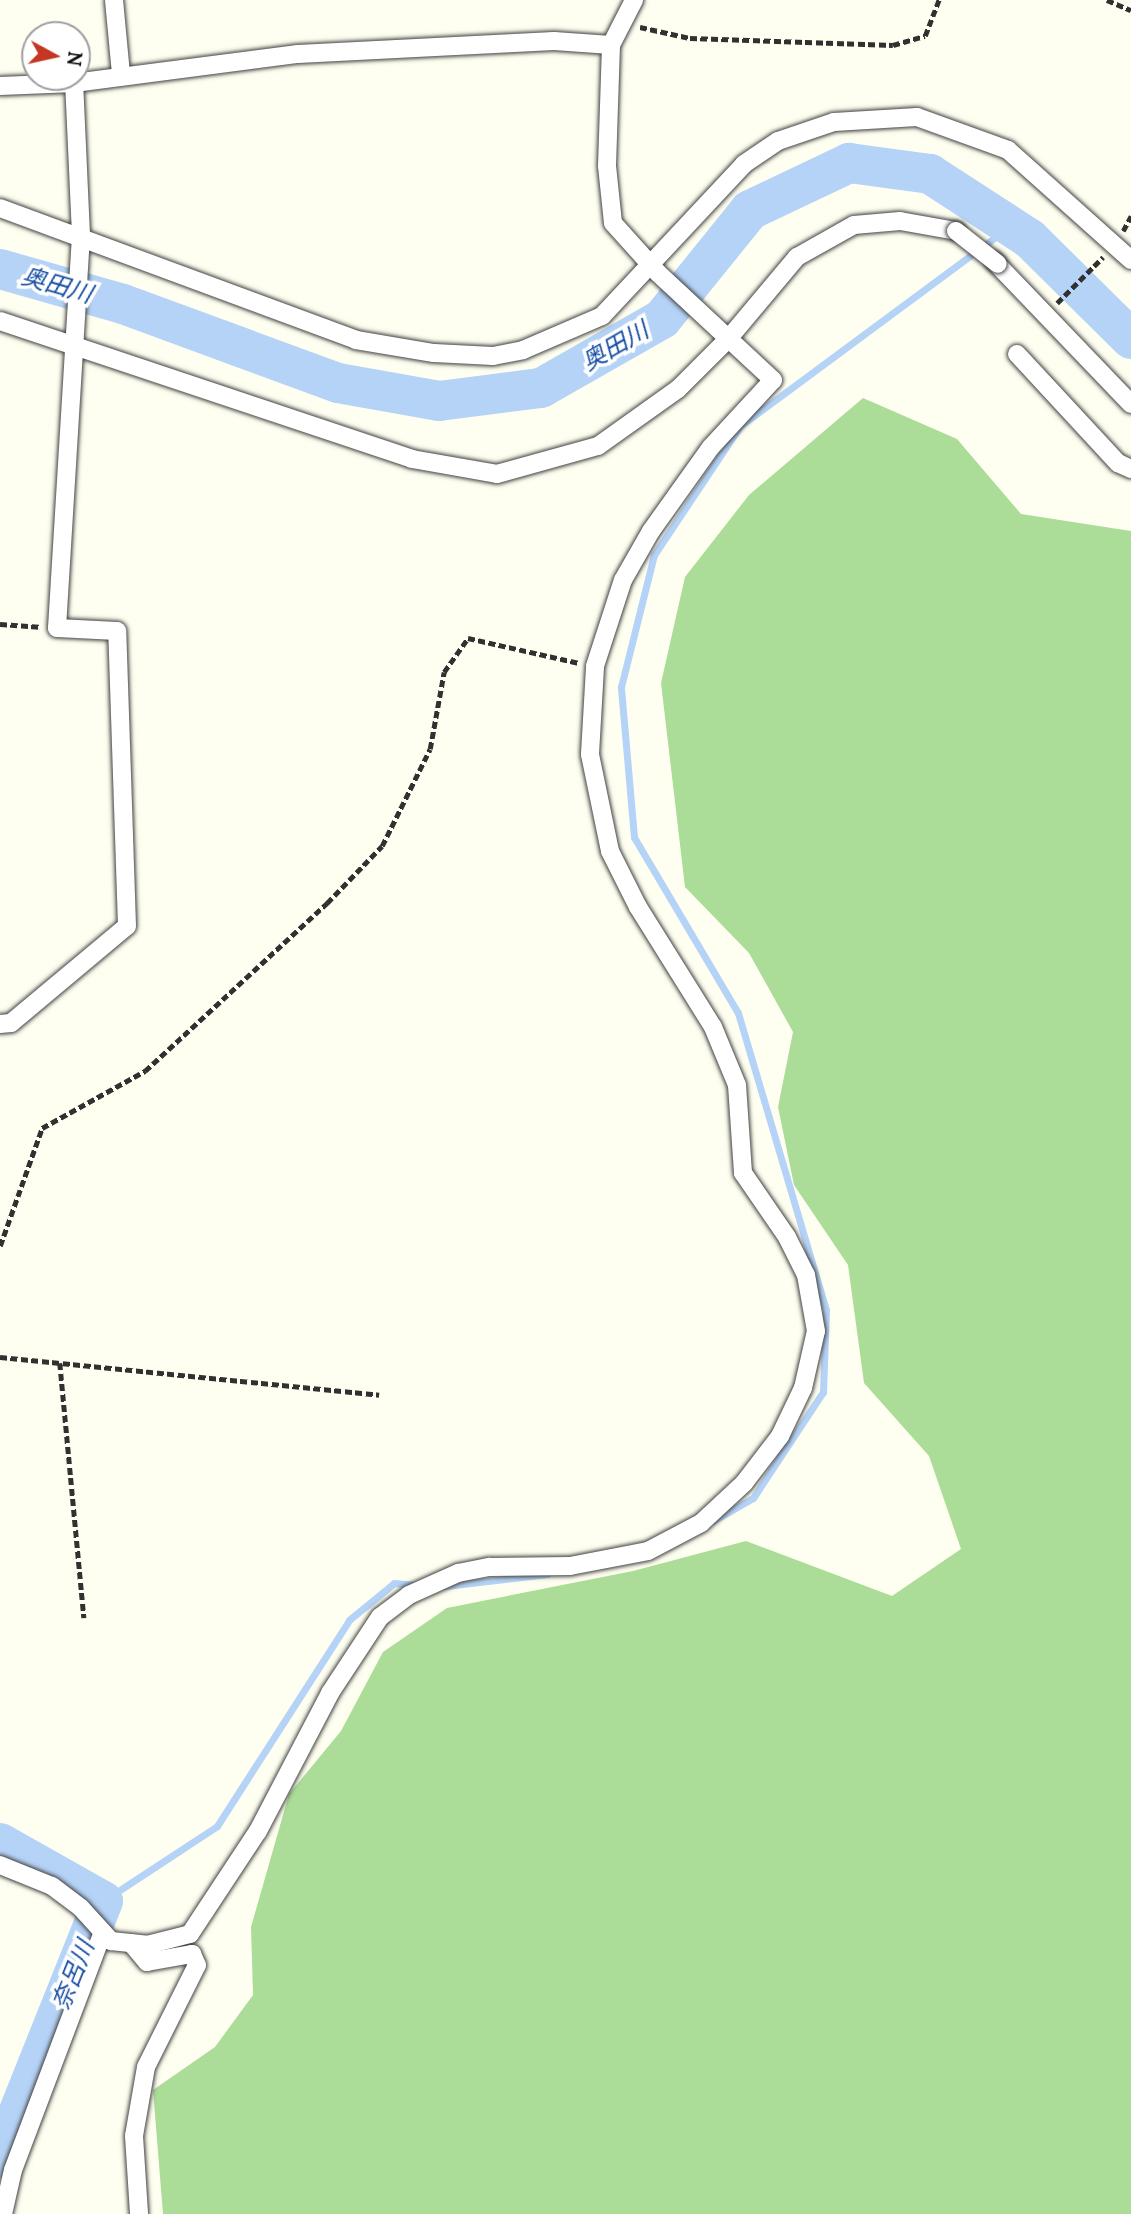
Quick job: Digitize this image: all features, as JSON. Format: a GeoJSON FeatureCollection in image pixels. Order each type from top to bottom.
{"type":"FeatureCollection","features":[{"type":"Feature","properties":{"kind":"street"},"geometry":{"type":"LineString","coordinates":[[114,0],[121,74]]}},
{"type":"Feature","properties":{"kind":"street"},"geometry":{"type":"LineString","coordinates":[[0,1865],[52,1886],[81,1908],[102,1935],[111,1941],[147,1945],[190,1934],[258,1831],[330,1693],[380,1617],[409,1595],[449,1576],[491,1567],[570,1566],[648,1551],[701,1523],[744,1483],[780,1436],[803,1388],[816,1331],[806,1275],[787,1237],[743,1173],[737,1085],[713,1027],[638,907],[610,851],[590,754],[595,666],[623,580],[651,531],[711,447],[773,380],[653,268],[613,223],[607,166],[611,45],[634,0]]}},
{"type":"Feature","properties":{"kind":"street"},"geometry":{"type":"LineString","coordinates":[[91,80],[298,54],[554,41],[611,45]]}},
{"type":"Feature","properties":{"kind":"street"},"geometry":{"type":"LineString","coordinates":[[0,86],[21,85]]}},
{"type":"Feature","properties":{"kind":"street"},"geometry":{"type":"LineString","coordinates":[[0,1024],[11,1023],[127,926],[117,631],[57,628],[81,235],[74,91]]}},
{"type":"Feature","properties":{"kind":"street"},"geometry":{"type":"LineString","coordinates":[[0,208],[81,235],[201,285],[356,340],[434,354],[492,356],[523,350],[602,316],[653,268],[744,164],[778,141],[834,122],[917,117],[1008,150],[1131,260]]}},
{"type":"Feature","properties":{"kind":"street"},"geometry":{"type":"LineString","coordinates":[[0,321],[75,337],[412,459],[497,474],[598,446],[678,389],[729,338],[797,257],[854,225],[900,221],[956,231],[998,264],[993,261],[1131,404]]}},
{"type":"Feature","properties":{"kind":"street"},"geometry":{"type":"LineString","coordinates":[[1017,354],[1118,463],[1131,469]]}},
{"type":"Feature","properties":{"kind":"street"},"geometry":{"type":"LineString","coordinates":[[3,2214],[13,2170],[102,1935]]}},
{"type":"Feature","properties":{"kind":"street"},"geometry":{"type":"LineString","coordinates":[[131,1943],[147,1962],[191,1954],[197,1965],[146,2067],[134,2136],[139,2214]]}},
{"type":"Feature","properties":{"kind":"path"},"geometry":{"type":"LineString","coordinates":[[622,23],[690,38],[893,45],[925,36],[939,0]]}},
{"type":"Feature","properties":{"kind":"path"},"geometry":{"type":"LineString","coordinates":[[1107,0],[1131,10]]}},
{"type":"Feature","properties":{"kind":"path"},"geometry":{"type":"LineString","coordinates":[[1122,6],[1124,0]]}},
{"type":"Feature","properties":{"kind":"path"},"geometry":{"type":"LineString","coordinates":[[1045,315],[1115,245]]}},
{"type":"Feature","properties":{"kind":"path"},"geometry":{"type":"LineString","coordinates":[[0,624],[57,628]]}},
{"type":"Feature","properties":{"kind":"path"},"geometry":{"type":"LineString","coordinates":[[0,1246],[42,1128],[145,1071],[261,966],[382,846],[430,749],[444,672],[468,638],[595,666]]}},
{"type":"Feature","properties":{"kind":"path"},"geometry":{"type":"LineString","coordinates":[[0,1357],[379,1395]]}},
{"type":"Feature","properties":{"kind":"path"},"geometry":{"type":"LineString","coordinates":[[60,1363],[84,1618]]}},
{"type":"Feature","properties":{"kind":"green space"},"geometry":{"type":"Polygon","coordinates":[[[863,398],[957,439],[1021,514],[1131,531],[1131,2214],[163,2214],[153,2090],[215,2047],[253,1995],[251,1927],[289,1794],[341,1731],[383,1652],[447,1608],[633,1571],[746,1541],[892,1596],[961,1549],[929,1456],[864,1383],[848,1265],[794,1185],[778,1107],[793,1032],[749,953],[685,887],[661,683],[685,577],[749,495],[863,398]]]}},
{"type":"Feature","properties":{"kind":"waterway","name":"奥田川"},"geometry":{"type":"LineString","coordinates":[[0,269],[123,304],[338,383],[439,401],[541,388],[662,319],[750,210],[849,163],[930,174],[1030,239],[1131,339]]}},
{"type":"Feature","properties":{"kind":"waterway"},"geometry":{"type":"LineString","coordinates":[[713,1521],[753,1498],[823,1392],[826,1310],[738,1013],[634,837],[621,687],[654,555],[740,426],[1009,227]]}},
{"type":"Feature","properties":{"kind":"waterway"},"geometry":{"type":"LineString","coordinates":[[437,1587],[547,1574]]}},
{"type":"Feature","properties":{"kind":"waterway"},"geometry":{"type":"LineString","coordinates":[[103,1901],[217,1826],[349,1620],[394,1583],[419,1585]]}},
{"type":"Feature","properties":{"kind":"waterway","name":"奈呂川"},"geometry":{"type":"LineString","coordinates":[[0,1843],[103,1901],[0,2158]]}}]}
